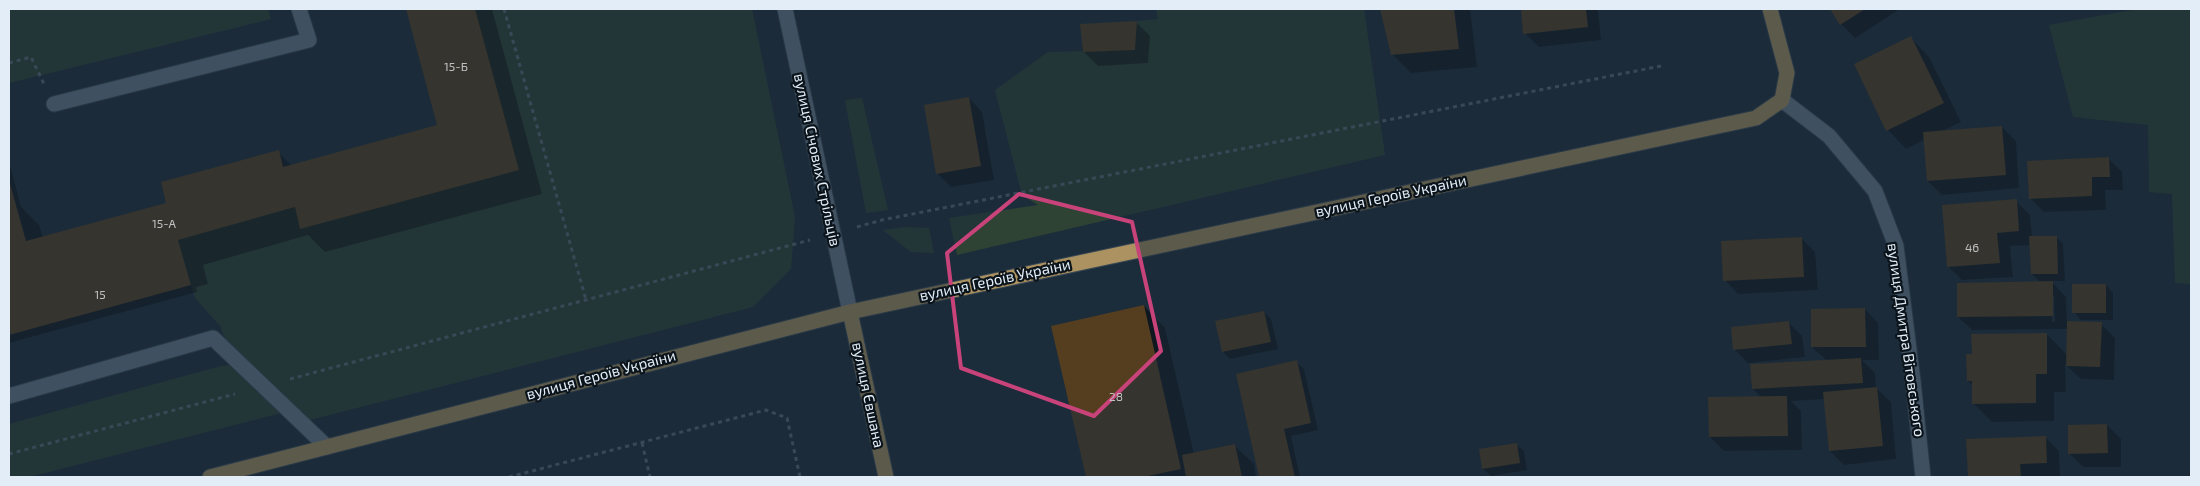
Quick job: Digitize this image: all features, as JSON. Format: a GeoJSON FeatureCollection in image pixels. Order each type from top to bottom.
{"type":"FeatureCollection","features":[{"type":"Feature","properties":{"kind":"main road"},"geometry":{"type":"LineString","coordinates":[[1770,9],[1787,73],[1782,100]]}},
{"type":"Feature","properties":{"kind":"main road","name":"вулиця Героїв України"},"geometry":{"type":"LineString","coordinates":[[210,477],[850,312],[1716,128],[1756,118],[1782,100]]}},
{"type":"Feature","properties":{"kind":"main road","name":"вулиця Євшана"},"geometry":{"type":"LineString","coordinates":[[850,312],[886,477]]}},
{"type":"Feature","properties":{"kind":"street"},"geometry":{"type":"LineString","coordinates":[[54,104],[308,40],[299,9]]}},
{"type":"Feature","properties":{"kind":"street","name":"вулиця Січових Стрільців"},"geometry":{"type":"LineString","coordinates":[[785,9],[850,312]]}},
{"type":"Feature","properties":{"kind":"street","name":"вулиця Дмитра Вітовського"},"geometry":{"type":"LineString","coordinates":[[1782,100],[1829,136],[1875,191],[1896,246],[1923,477]]}},
{"type":"Feature","properties":{"kind":"street"},"geometry":{"type":"LineString","coordinates":[[9,396],[213,338],[327,447]]}},
{"type":"Feature","properties":{"kind":"path"},"geometry":{"type":"LineString","coordinates":[[504,9],[586,300]]}},
{"type":"Feature","properties":{"kind":"path"},"geometry":{"type":"LineString","coordinates":[[9,63],[31,57],[54,104]]}},
{"type":"Feature","properties":{"kind":"path"},"geometry":{"type":"LineString","coordinates":[[508,477],[766,410],[787,418],[800,477]]}},
{"type":"Feature","properties":{"kind":"path"},"geometry":{"type":"LineString","coordinates":[[642,443],[650,477]]}},
{"type":"Feature","properties":{"kind":"highlighted area"},"geometry":{"type":"Polygon","coordinates":[[[1019,194],[1132,222],[1161,351],[1094,416],[961,368],[947,253],[1019,194]]]}},
{"type":"Feature","properties":{"kind":"green space"},"geometry":{"type":"Polygon","coordinates":[[[9,9],[268,9],[271,19],[9,83],[9,9]]]}},
{"type":"Feature","properties":{"kind":"green space"},"geometry":{"type":"Polygon","coordinates":[[[475,9],[752,9],[795,217],[791,269],[753,307],[302,422],[289,411],[29,477],[9,477],[9,424],[221,366],[240,364],[221,330],[222,328],[195,298],[178,240],[295,207],[300,229],[519,170],[475,9]]]}},
{"type":"Feature","properties":{"kind":"green space"},"geometry":{"type":"Polygon","coordinates":[[[1156,9],[1364,9],[1385,155],[957,255],[949,218],[1038,205],[1022,195],[995,90],[1048,52],[1135,50],[1137,21],[1158,19],[1156,9]]]}},
{"type":"Feature","properties":{"kind":"green space"},"geometry":{"type":"Polygon","coordinates":[[[2138,9],[2191,9],[2191,284],[2175,283],[2172,194],[2149,192],[2148,125],[2073,117],[2049,25],[2138,9]]]}},
{"type":"Feature","properties":{"kind":"green space"},"geometry":{"type":"Polygon","coordinates":[[[862,98],[888,210],[866,213],[845,100],[862,98]]]}},
{"type":"Feature","properties":{"kind":"green space"},"geometry":{"type":"Polygon","coordinates":[[[905,227],[929,228],[934,253],[911,252],[883,230],[905,227]]]}},
{"type":"Feature","properties":{"kind":"building"},"geometry":{"type":"Polygon","coordinates":[[[406,9],[475,9],[519,170],[300,229],[295,207],[178,240],[191,285],[9,335],[9,180],[26,241],[166,203],[161,182],[279,150],[283,167],[437,125],[406,9]]]}},
{"type":"Feature","properties":{"kind":"building"},"geometry":{"type":"Polygon","coordinates":[[[1380,9],[1454,9],[1459,49],[1391,55],[1380,9]]]}},
{"type":"Feature","properties":{"kind":"building"},"geometry":{"type":"Polygon","coordinates":[[[1521,9],[1586,9],[1588,27],[1523,34],[1521,9]]]}},
{"type":"Feature","properties":{"kind":"building"},"geometry":{"type":"Polygon","coordinates":[[[1830,9],[1865,9],[1840,25],[1830,9]]]}},
{"type":"Feature","properties":{"kind":"building"},"geometry":{"type":"Polygon","coordinates":[[[1137,21],[1135,50],[1083,52],[1080,24],[1137,21]]]}},
{"type":"Feature","properties":{"kind":"building"},"geometry":{"type":"Polygon","coordinates":[[[1911,36],[1944,103],[1886,131],[1854,64],[1911,36]]]}},
{"type":"Feature","properties":{"kind":"building"},"geometry":{"type":"Polygon","coordinates":[[[969,97],[981,166],[936,174],[924,105],[969,97]]]}},
{"type":"Feature","properties":{"kind":"building"},"geometry":{"type":"Polygon","coordinates":[[[2002,126],[2006,175],[1927,181],[1923,132],[2002,126]]]}},
{"type":"Feature","properties":{"kind":"building"},"geometry":{"type":"Polygon","coordinates":[[[2109,157],[2110,177],[2092,177],[2092,196],[2029,199],[2027,161],[2109,157]]]}},
{"type":"Feature","properties":{"kind":"building"},"geometry":{"type":"Polygon","coordinates":[[[2017,199],[2019,231],[1997,233],[2000,263],[1947,267],[1942,205],[2017,199]]]}},
{"type":"Feature","properties":{"kind":"building"},"geometry":{"type":"Polygon","coordinates":[[[2029,236],[2057,236],[2058,274],[2031,274],[2029,236]]]}},
{"type":"Feature","properties":{"kind":"building"},"geometry":{"type":"Polygon","coordinates":[[[1802,237],[1804,277],[1723,281],[1721,241],[1802,237]]]}},
{"type":"Feature","properties":{"kind":"building"},"geometry":{"type":"Polygon","coordinates":[[[2053,281],[2053,316],[1957,317],[1957,283],[2053,281]]]}},
{"type":"Feature","properties":{"kind":"building"},"geometry":{"type":"Polygon","coordinates":[[[2072,284],[2106,284],[2106,313],[2072,313],[2072,284]]]}},
{"type":"Feature","properties":{"kind":"building"},"geometry":{"type":"Polygon","coordinates":[[[1144,305],[1181,469],[1143,477],[1086,477],[1051,326],[1144,305]]]}},
{"type":"Feature","properties":{"kind":"building"},"geometry":{"type":"Polygon","coordinates":[[[1865,308],[1866,347],[1811,347],[1811,309],[1865,308]]]}},
{"type":"Feature","properties":{"kind":"building"},"geometry":{"type":"Polygon","coordinates":[[[1264,311],[1271,342],[1222,352],[1215,321],[1264,311]]]}},
{"type":"Feature","properties":{"kind":"building"},"geometry":{"type":"Polygon","coordinates":[[[1789,321],[1792,344],[1733,350],[1731,327],[1789,321]]]}},
{"type":"Feature","properties":{"kind":"building"},"geometry":{"type":"Polygon","coordinates":[[[2067,321],[2102,322],[2100,367],[2066,366],[2067,321]]]}},
{"type":"Feature","properties":{"kind":"building"},"geometry":{"type":"Polygon","coordinates":[[[2047,333],[2047,374],[2036,374],[2036,403],[1972,404],[1972,381],[1967,381],[1966,354],[1972,354],[1971,334],[2047,333]]]}},
{"type":"Feature","properties":{"kind":"building"},"geometry":{"type":"Polygon","coordinates":[[[1861,358],[1863,383],[1752,389],[1750,364],[1861,358]]]}},
{"type":"Feature","properties":{"kind":"building"},"geometry":{"type":"Polygon","coordinates":[[[1297,360],[1311,423],[1284,429],[1295,477],[1259,477],[1236,374],[1297,360]]]}},
{"type":"Feature","properties":{"kind":"building"},"geometry":{"type":"Polygon","coordinates":[[[1877,387],[1883,446],[1829,451],[1823,392],[1877,387]]]}},
{"type":"Feature","properties":{"kind":"building"},"geometry":{"type":"Polygon","coordinates":[[[1787,396],[1788,436],[1709,437],[1708,397],[1787,396]]]}},
{"type":"Feature","properties":{"kind":"building"},"geometry":{"type":"Polygon","coordinates":[[[2107,424],[2108,453],[2068,454],[2068,425],[2107,424]]]}},
{"type":"Feature","properties":{"kind":"building"},"geometry":{"type":"Polygon","coordinates":[[[2046,436],[2047,463],[2020,464],[2021,477],[1968,477],[1966,439],[2046,436]]]}},
{"type":"Feature","properties":{"kind":"building"},"geometry":{"type":"Polygon","coordinates":[[[1517,443],[1520,463],[1482,469],[1479,449],[1517,443]]]}},
{"type":"Feature","properties":{"kind":"building"},"geometry":{"type":"Polygon","coordinates":[[[1235,444],[1242,477],[1186,477],[1182,455],[1235,444]]]}}]}
